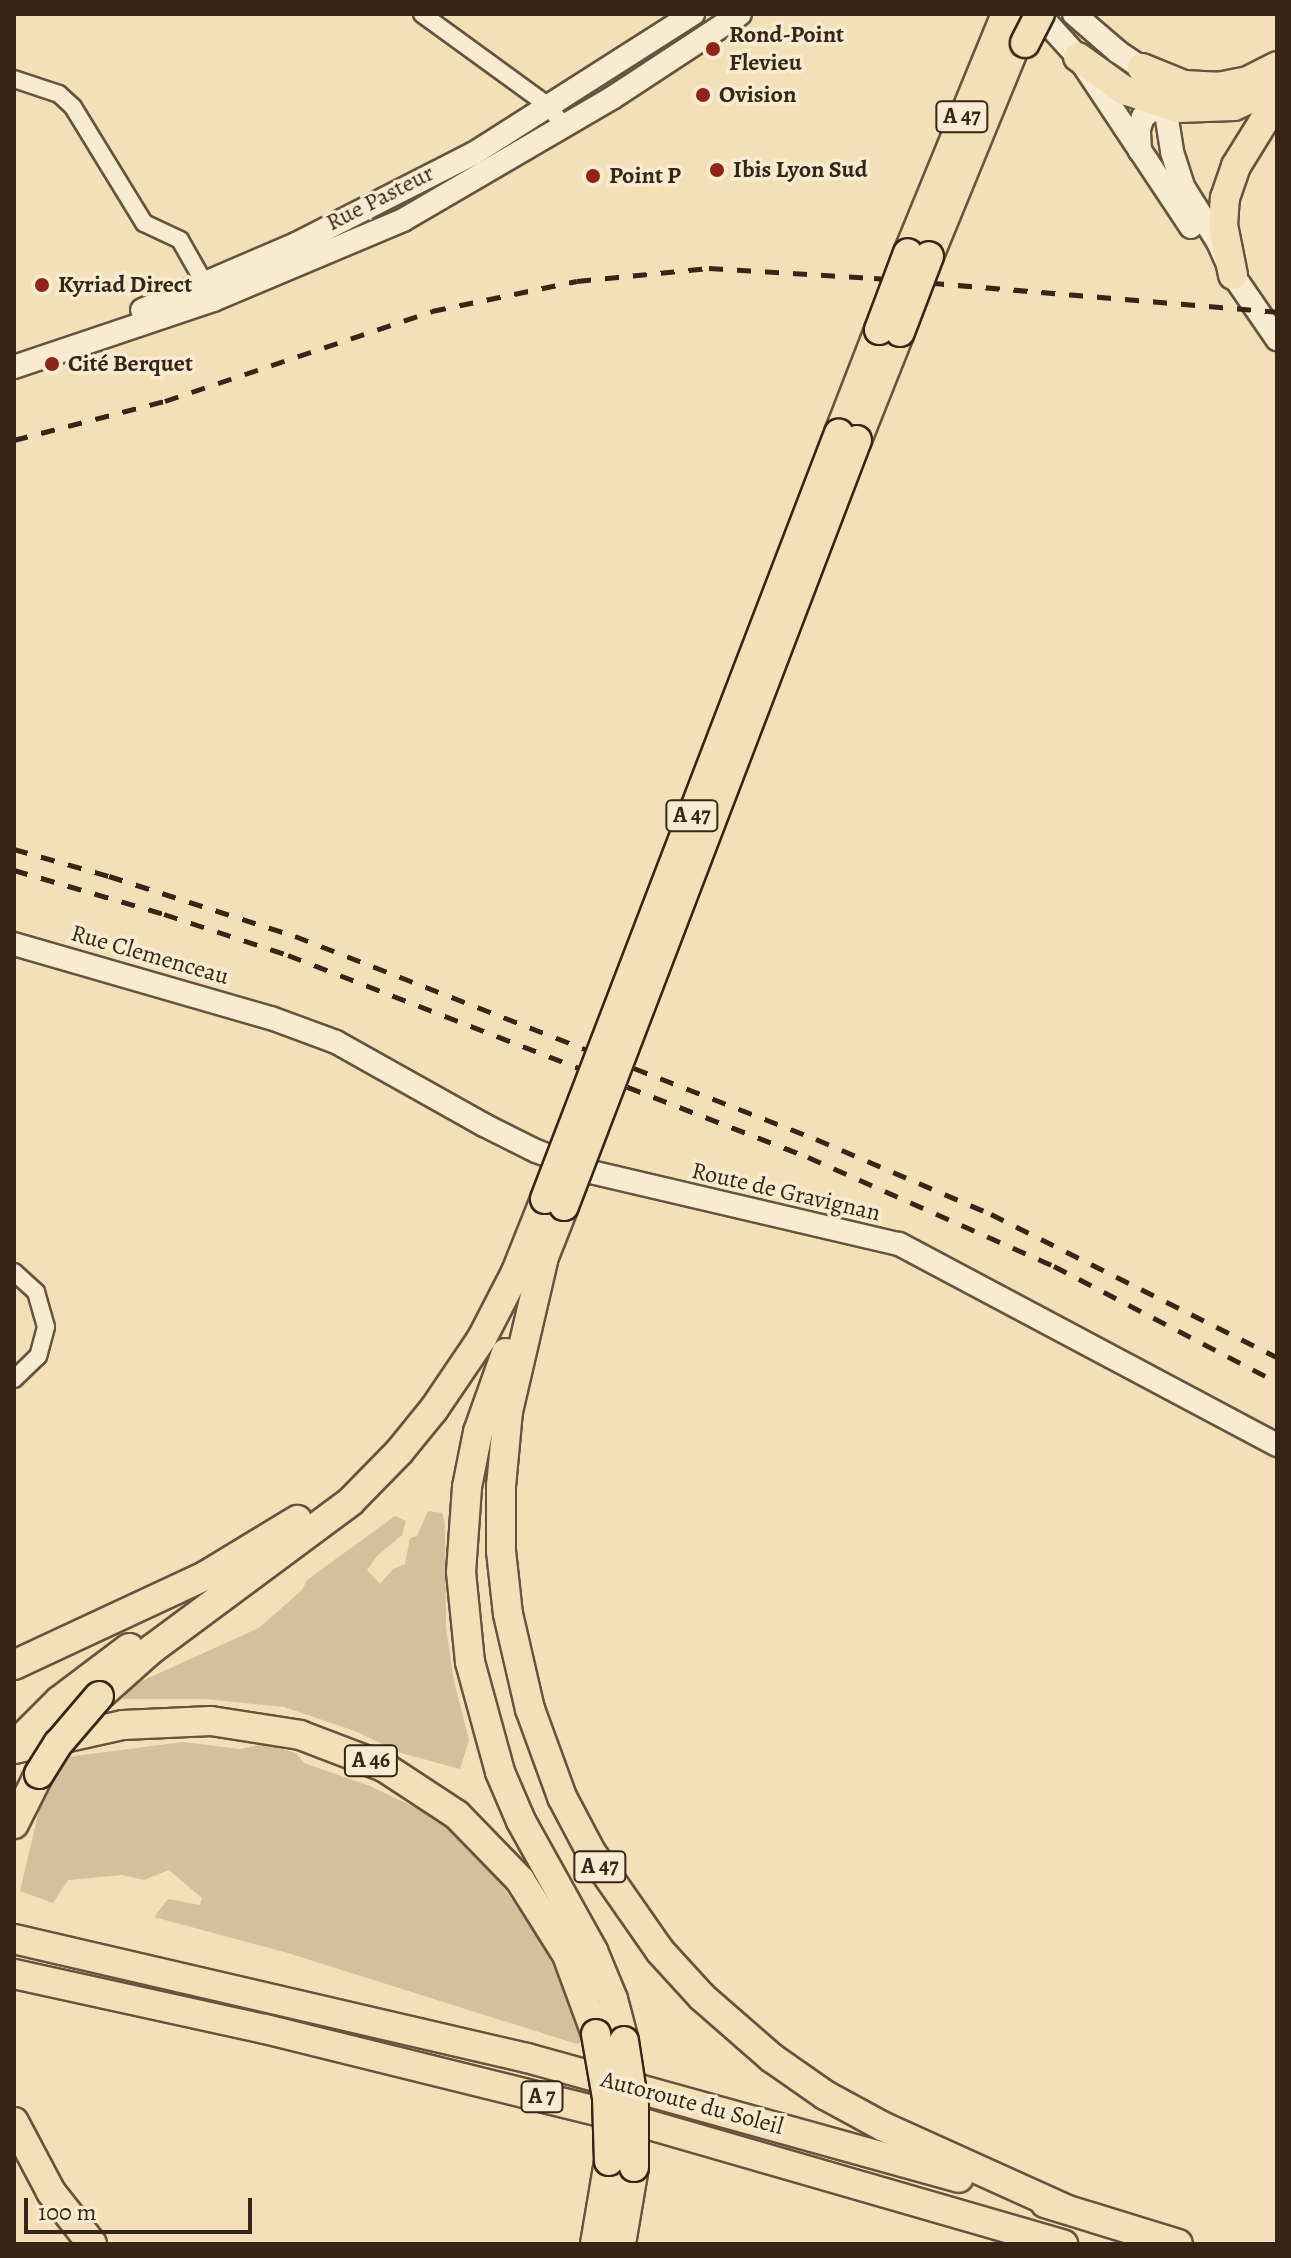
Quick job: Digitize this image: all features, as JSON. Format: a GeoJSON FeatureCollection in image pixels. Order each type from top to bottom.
{"type":"FeatureCollection","features":[{"type":"Feature","properties":{"kind":"highway"},"geometry":{"type":"LineString","coordinates":[[1016,25],[1039,14]]}},
{"type":"Feature","properties":{"kind":"highway","name":"A 47"},"geometry":{"type":"LineString","coordinates":[[919,254],[1004,67],[1016,25]]}},
{"type":"Feature","properties":{"kind":"highway","name":"A 47"},"geometry":{"type":"LineString","coordinates":[[233,1587],[351,1501],[434,1409],[495,1315],[555,1202],[919,254],[1016,25]]}},
{"type":"Feature","properties":{"kind":"highway"},"geometry":{"type":"LineString","coordinates":[[1078,57],[1112,83],[1160,103],[1194,110],[1248,101],[1277,86]]}},
{"type":"Feature","properties":{"kind":"highway"},"geometry":{"type":"LineString","coordinates":[[1142,68],[1172,82],[1231,86],[1277,66]]}},
{"type":"Feature","properties":{"kind":"highway"},"geometry":{"type":"LineString","coordinates":[[1233,275],[1223,225],[1228,186],[1277,100]]}},
{"type":"Feature","properties":{"kind":"highway","name":"A 47"},"geometry":{"type":"LineString","coordinates":[[555,1202],[508,1411],[501,1486],[501,1551],[508,1614],[530,1709],[562,1797],[591,1852],[660,1951],[702,1997],[772,2058],[825,2095],[884,2127],[1063,2208]]}},
{"type":"Feature","properties":{"kind":"highway","name":"A 47"},"geometry":{"type":"LineString","coordinates":[[543,1261],[492,1389],[474,1447],[464,1520],[462,1597],[473,1679],[500,1772],[521,1821],[593,1951],[613,1999],[624,2041],[634,2106],[621,2164],[621,2244]]}},
{"type":"Feature","properties":{"kind":"highway"},"geometry":{"type":"LineString","coordinates":[[14,1665],[205,1576],[250,1551],[310,1512],[434,1409]]}},
{"type":"Feature","properties":{"kind":"highway"},"geometry":{"type":"LineString","coordinates":[[14,1824],[58,1744],[99,1696],[152,1649],[233,1587]]}},
{"type":"Feature","properties":{"kind":"highway"},"geometry":{"type":"LineString","coordinates":[[14,1748],[59,1701],[159,1628],[233,1587]]}},
{"type":"Feature","properties":{"kind":"highway","name":"A 46"},"geometry":{"type":"LineString","coordinates":[[14,1748],[123,1725],[211,1721],[300,1735],[384,1767],[457,1815],[520,1880],[567,1955],[596,2034],[621,2164],[595,2244]]}},
{"type":"Feature","properties":{"kind":"highway","name":"Autoroute du Soleil"},"geometry":{"type":"LineString","coordinates":[[14,1939],[527,2058],[761,2121],[1178,2244]]}},
{"type":"Feature","properties":{"kind":"highway","name":"Autoroute du Soleil"},"geometry":{"type":"LineString","coordinates":[[14,1974],[265,2029],[629,2119],[1063,2244]]}},
{"type":"Feature","properties":{"kind":"highway"},"geometry":{"type":"LineString","coordinates":[[14,2122],[51,2192],[92,2244]]}},
{"type":"Feature","properties":{"kind":"main road","name":"Rue Pasteur"},"geometry":{"type":"LineString","coordinates":[[14,366],[403,220],[556,116],[693,14]]}},
{"type":"Feature","properties":{"kind":"main road","name":"Rue Pasteur"},"geometry":{"type":"LineString","coordinates":[[556,116],[612,98],[740,14]]}},
{"type":"Feature","properties":{"kind":"main road"},"geometry":{"type":"LineString","coordinates":[[1039,14],[1078,57],[1211,255],[1233,275]]}},
{"type":"Feature","properties":{"kind":"main road"},"geometry":{"type":"LineString","coordinates":[[1074,14],[1142,68],[1166,113],[1172,152],[1184,188],[1218,242],[1233,275],[1277,339]]}},
{"type":"Feature","properties":{"kind":"main road"},"geometry":{"type":"LineString","coordinates":[[1140,152],[1141,122],[1147,112],[1198,86]]}},
{"type":"Feature","properties":{"kind":"main road","name":"Rue Clemenceau"},"geometry":{"type":"LineString","coordinates":[[14,944],[271,1018]]}},
{"type":"Feature","properties":{"kind":"main road","name":"Route de Gravignan"},"geometry":{"type":"LineString","coordinates":[[271,1018],[336,1042],[484,1125],[536,1151],[591,1172],[899,1244],[1277,1445]]}},
{"type":"Feature","properties":{"kind":"street"},"geometry":{"type":"LineString","coordinates":[[422,14],[556,116]]}},
{"type":"Feature","properties":{"kind":"street"},"geometry":{"type":"LineString","coordinates":[[14,79],[59,94],[73,107],[144,223],[180,240],[210,291]]}},
{"type":"Feature","properties":{"kind":"street"},"geometry":{"type":"LineString","coordinates":[[14,1272],[36,1292],[46,1327],[38,1356],[14,1379]]}},
{"type":"Feature","properties":{"kind":"shaded area"},"geometry":{"type":"Polygon","coordinates":[[[428,1511],[442,1513],[445,1524],[446,1628],[454,1681],[469,1740],[460,1769],[401,1753],[355,1731],[284,1707],[205,1699],[122,1699],[133,1685],[259,1628],[302,1590],[307,1580],[395,1516],[406,1521],[402,1535],[377,1556],[367,1570],[380,1584],[393,1569],[405,1564],[410,1538],[417,1536],[428,1511]]]}},
{"type":"Feature","properties":{"kind":"shaded area"},"geometry":{"type":"Polygon","coordinates":[[[183,1742],[240,1749],[265,1744],[296,1753],[304,1763],[370,1786],[429,1814],[456,1835],[501,1884],[540,1939],[567,1994],[581,2042],[577,2044],[288,1953],[154,1917],[168,1899],[200,1905],[202,1898],[169,1870],[144,1880],[122,1875],[68,1880],[53,1903],[20,1891],[40,1806],[67,1757],[183,1742]]]}},
{"type":"Feature","properties":{"kind":"railway"},"geometry":{"type":"LineString","coordinates":[[14,440],[165,401],[432,311],[577,281],[709,268],[874,278],[1277,312]]}},
{"type":"Feature","properties":{"kind":"railway"},"geometry":{"type":"LineString","coordinates":[[14,849],[295,936],[816,1139],[991,1214],[1277,1357]]}},
{"type":"Feature","properties":{"kind":"railway"},"geometry":{"type":"LineString","coordinates":[[14,870],[164,914],[288,955],[808,1157],[1054,1266],[1277,1382]]}},
{"type":"Feature","properties":{"kind":"place","name":"Rond-Point Flevieu"},"geometry":{"type":"Point","coordinates":[713,49]}},
{"type":"Feature","properties":{"kind":"place","name":"Ovision"},"geometry":{"type":"Point","coordinates":[703,95]}},
{"type":"Feature","properties":{"kind":"place","name":"Ibis Lyon Sud"},"geometry":{"type":"Point","coordinates":[717,170]}},
{"type":"Feature","properties":{"kind":"place","name":"Point P"},"geometry":{"type":"Point","coordinates":[593,176]}},
{"type":"Feature","properties":{"kind":"place","name":"Kyriad Direct"},"geometry":{"type":"Point","coordinates":[42,285]}},
{"type":"Feature","properties":{"kind":"place","name":"Cité Berquet"},"geometry":{"type":"Point","coordinates":[52,364]}}]}
